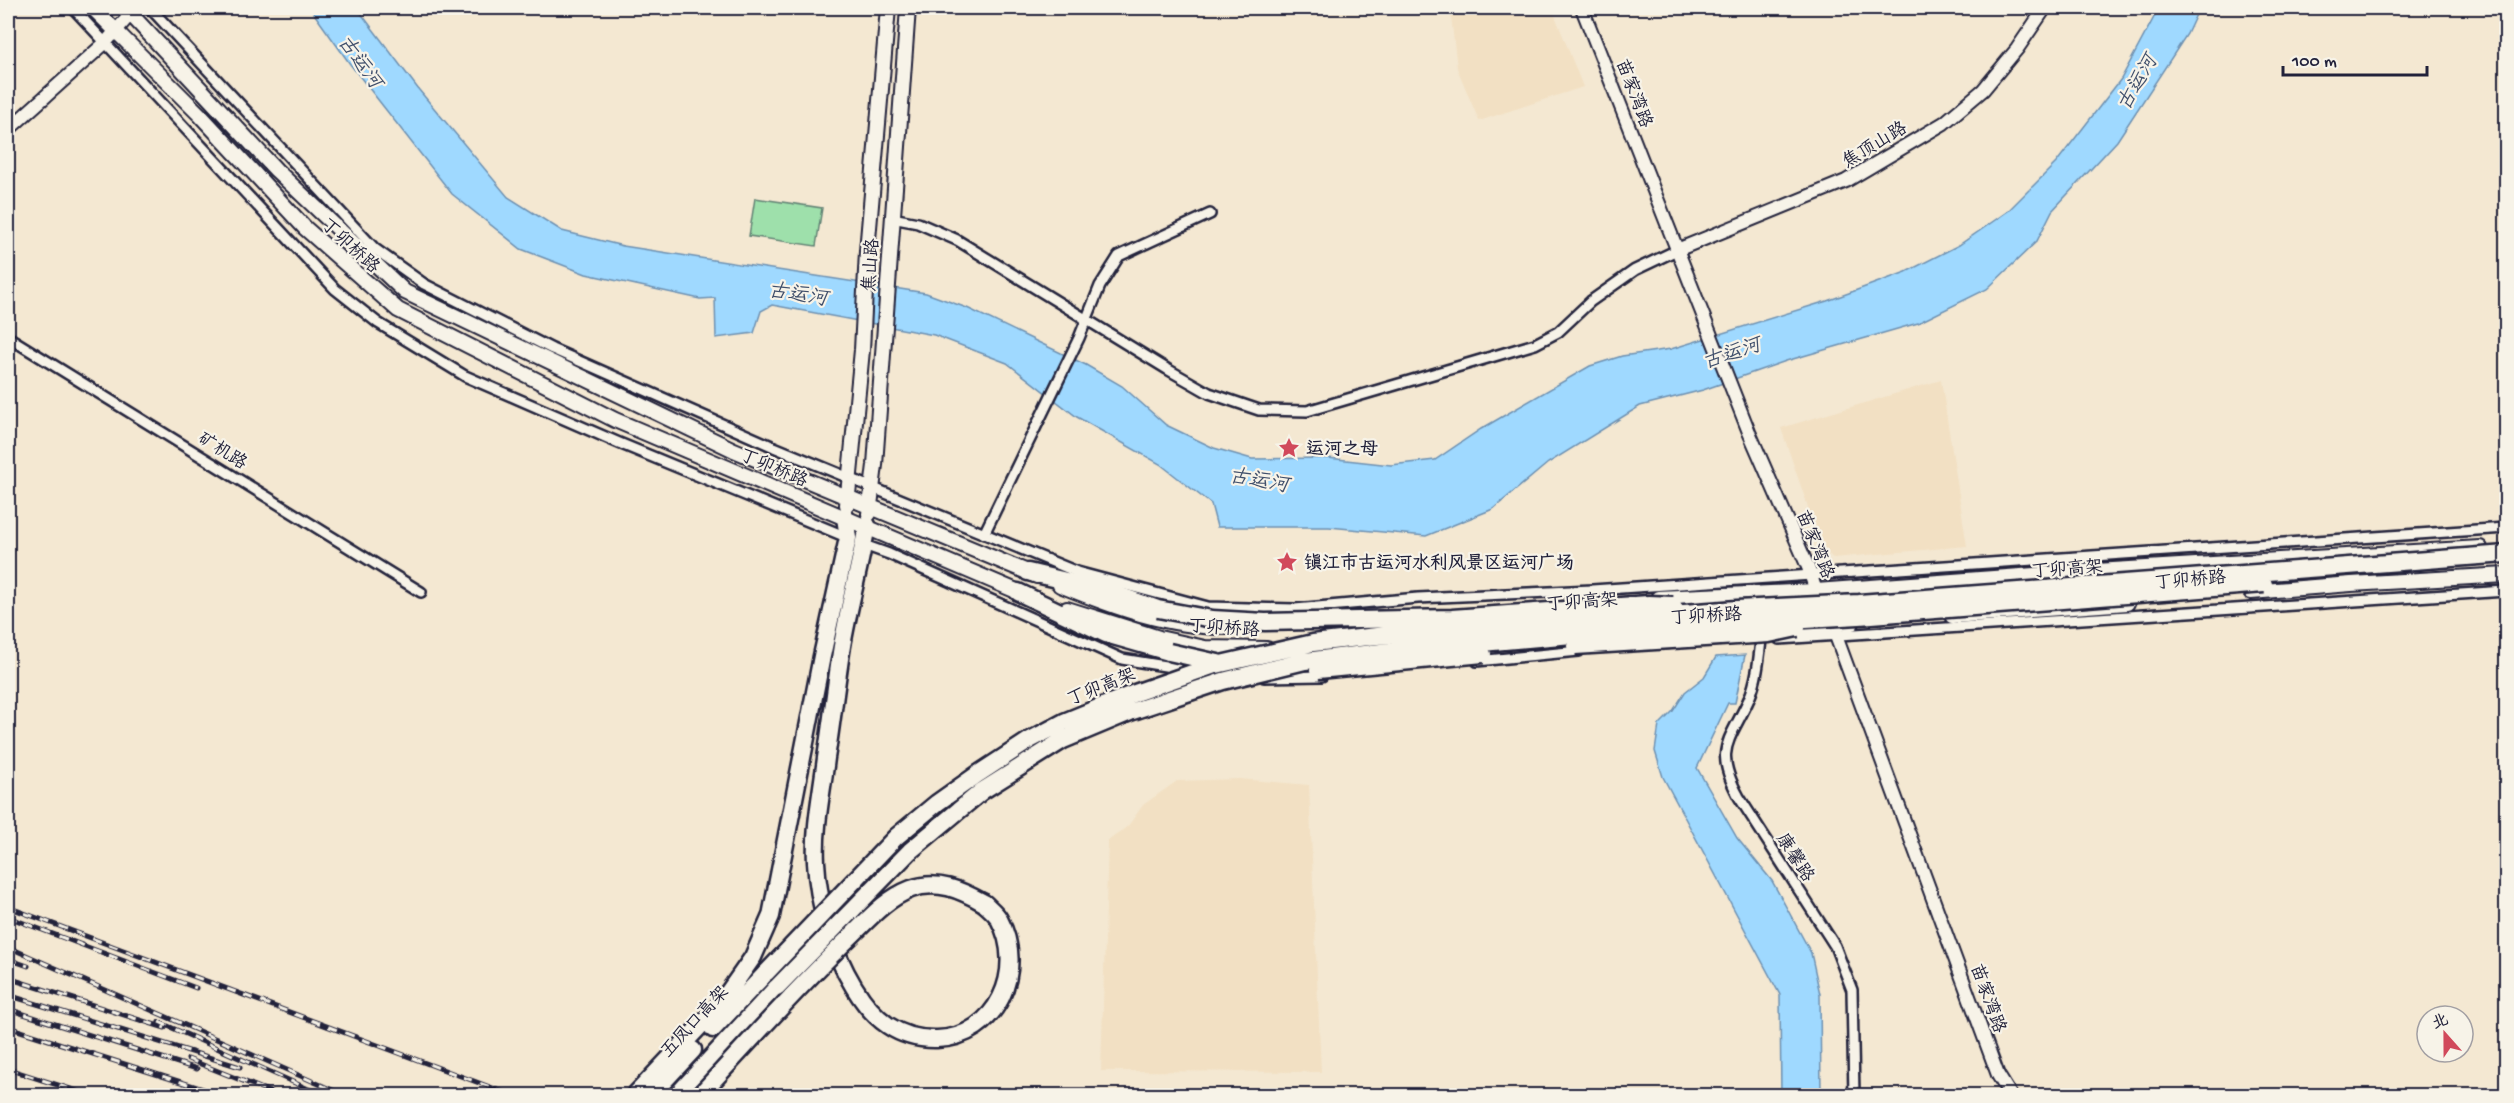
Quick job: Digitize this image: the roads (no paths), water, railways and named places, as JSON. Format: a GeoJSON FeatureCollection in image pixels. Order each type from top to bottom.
{"type":"FeatureCollection","features":[{"type":"Feature","properties":{"kind":"highway"},"geometry":{"type":"LineString","coordinates":[[699,1095],[816,970],[886,902],[912,888],[938,885],[960,889],[984,903],[998,917],[1007,935],[1010,954],[1009,978],[1001,1000],[990,1016],[971,1030],[949,1038],[924,1039],[900,1033],[879,1021],[864,1004],[842,965],[824,910],[816,862],[817,824],[856,541],[845,516]]}},
{"type":"Feature","properties":{"kind":"highway"},"geometry":{"type":"LineString","coordinates":[[634,1095],[718,1007],[753,957],[771,916],[822,656],[856,541],[867,525]]}},
{"type":"Feature","properties":{"kind":"highway"},"geometry":{"type":"LineString","coordinates":[[2475,557],[2506,547]]}},
{"type":"Feature","properties":{"kind":"highway","name":"丁卯高架"},"geometry":{"type":"LineString","coordinates":[[777,987],[902,860],[982,791],[1063,740],[1130,712],[1223,681],[1379,644],[1737,609],[1859,603],[2506,554]]}},
{"type":"Feature","properties":{"kind":"highway","name":"丁卯高架"},"geometry":{"type":"LineString","coordinates":[[766,973],[896,837],[937,803],[1030,740],[1098,707],[1212,666],[1313,643],[1379,644],[1859,616],[2189,591],[2506,562]]}},
{"type":"Feature","properties":{"kind":"highway"},"geometry":{"type":"LineString","coordinates":[[1028,572],[1104,590],[1158,609],[1212,619],[1265,622],[1452,618],[1649,604],[1737,609]]}},
{"type":"Feature","properties":{"kind":"highway"},"geometry":{"type":"LineString","coordinates":[[1018,592],[1106,634],[1223,664],[1287,672],[1533,649],[1769,634],[1859,616]]}},
{"type":"Feature","properties":{"kind":"highway","name":"五凤口高架"},"geometry":{"type":"LineString","coordinates":[[650,1095],[766,973]]}},
{"type":"Feature","properties":{"kind":"highway","name":"五凤口高架"},"geometry":{"type":"LineString","coordinates":[[676,1095],[777,987]]}},
{"type":"Feature","properties":{"kind":"main road","name":"丁卯桥路"},"geometry":{"type":"LineString","coordinates":[[93,8],[306,228],[398,310],[615,420],[867,525],[1018,592],[1149,635],[1205,648],[1277,649],[1833,631],[1880,619],[1992,615],[2351,584],[2506,575]]}},
{"type":"Feature","properties":{"kind":"main road","name":"焦山路"},"geometry":{"type":"LineString","coordinates":[[845,516],[862,350],[867,251],[888,8]]}},
{"type":"Feature","properties":{"kind":"main road","name":"焦山路"},"geometry":{"type":"LineString","coordinates":[[867,525],[873,488],[908,8]]}},
{"type":"Feature","properties":{"kind":"main road","name":"丁卯桥路"},"geometry":{"type":"LineString","coordinates":[[130,9],[276,170],[405,292],[734,450],[1095,600],[1151,618],[1197,627],[1285,627],[1586,602],[1816,591],[2047,574],[2506,547]]}},
{"type":"Feature","properties":{"kind":"street"},"geometry":{"type":"LineString","coordinates":[[73,8],[335,289],[378,323],[465,376],[619,443],[804,517],[1122,659],[1239,678],[1339,675],[1624,647],[1761,640],[1833,631],[2506,591]]}},
{"type":"Feature","properties":{"kind":"street"},"geometry":{"type":"LineString","coordinates":[[150,8],[375,249],[424,284],[552,349],[984,534],[1077,572],[1208,607],[1295,609],[1418,598],[1592,590],[2506,528]]}},
{"type":"Feature","properties":{"kind":"street","name":"苗家湾路"},"geometry":{"type":"LineString","coordinates":[[1582,8],[1729,382],[1811,574],[1998,1075],[2011,1095]]}},
{"type":"Feature","properties":{"kind":"street","name":"焦顶山路"},"geometry":{"type":"LineString","coordinates":[[1677,250],[1846,181],[1944,123],[1983,90],[2017,49],[2045,8]]}},
{"type":"Feature","properties":{"kind":"street"},"geometry":{"type":"LineString","coordinates":[[8,130],[105,43],[130,9]]}},
{"type":"Feature","properties":{"kind":"street"},"geometry":{"type":"LineString","coordinates":[[984,534],[1065,367],[1100,286],[1119,256],[1210,214]]}},
{"type":"Feature","properties":{"kind":"street"},"geometry":{"type":"LineString","coordinates":[[892,218],[918,223],[957,240],[1209,393],[1259,410],[1307,411],[1535,344],[1558,332],[1591,301],[1635,270],[1677,250]]}},
{"type":"Feature","properties":{"kind":"street","name":"矿机路"},"geometry":{"type":"LineString","coordinates":[[8,337],[421,592]]}},
{"type":"Feature","properties":{"kind":"street","name":"康馨路"},"geometry":{"type":"LineString","coordinates":[[1761,640],[1754,684],[1749,699],[1729,735],[1725,756],[1727,775],[1745,807],[1835,946],[1846,971],[1852,990],[1854,1095]]}},
{"type":"Feature","properties":{"kind":"water","name":"古运河"},"geometry":{"type":"Polygon","coordinates":[[[310,8],[357,8],[419,90],[508,197],[562,231],[623,246],[926,293],[967,308],[1086,365],[1122,386],[1166,425],[1214,448],[1252,459],[1328,458],[1391,465],[1435,460],[1481,429],[1590,366],[1622,356],[1671,349],[1827,301],[1906,272],[1959,245],[2008,211],[2056,163],[2121,79],[2159,8],[2199,8],[2187,34],[2117,141],[2052,211],[2037,241],[1987,289],[1918,323],[1786,361],[1703,390],[1640,406],[1548,463],[1493,509],[1426,536],[1329,527],[1217,527],[1211,504],[1160,464],[1077,417],[1007,363],[934,335],[772,305],[761,311],[754,333],[716,338],[715,298],[700,299],[586,274],[521,249],[452,194],[350,64],[310,8]]]}},
{"type":"Feature","properties":{"kind":"water"},"geometry":{"type":"Polygon","coordinates":[[[1745,655],[1735,703],[1728,703],[1697,768],[1737,838],[1772,881],[1811,953],[1820,994],[1821,1095],[1781,1095],[1780,995],[1663,777],[1655,751],[1659,725],[1673,711],[1685,692],[1704,677],[1716,657],[1745,655]]]}},
{"type":"Feature","properties":{"kind":"railway"},"geometry":{"type":"LineString","coordinates":[[8,907],[514,1096]]}},
{"type":"Feature","properties":{"kind":"railway"},"geometry":{"type":"LineString","coordinates":[[8,917],[196,988]]}},
{"type":"Feature","properties":{"kind":"railway"},"geometry":{"type":"LineString","coordinates":[[8,947],[346,1096]]}},
{"type":"Feature","properties":{"kind":"railway"},"geometry":{"type":"LineString","coordinates":[[8,959],[28,966]]}},
{"type":"Feature","properties":{"kind":"railway"},"geometry":{"type":"LineString","coordinates":[[8,978],[165,1028]]}},
{"type":"Feature","properties":{"kind":"railway"},"geometry":{"type":"LineString","coordinates":[[8,995],[240,1067]]}},
{"type":"Feature","properties":{"kind":"railway"},"geometry":{"type":"LineString","coordinates":[[8,1009],[197,1069]]}},
{"type":"Feature","properties":{"kind":"railway"},"geometry":{"type":"LineString","coordinates":[[159,1022],[324,1096]]}},
{"type":"Feature","properties":{"kind":"railway"},"geometry":{"type":"LineString","coordinates":[[8,1027],[225,1096]]}},
{"type":"Feature","properties":{"kind":"railway"},"geometry":{"type":"LineString","coordinates":[[188,1059],[278,1095]]}},
{"type":"Feature","properties":{"kind":"railway"},"geometry":{"type":"LineString","coordinates":[[8,1069],[92,1096]]}},
{"type":"Feature","properties":{"kind":"place","name":"运河之母"},"geometry":{"type":"Point","coordinates":[1289,448]}},
{"type":"Feature","properties":{"kind":"place","name":"镇江市古运河水利风景区运河广场"},"geometry":{"type":"Point","coordinates":[1287,562]}}]}
